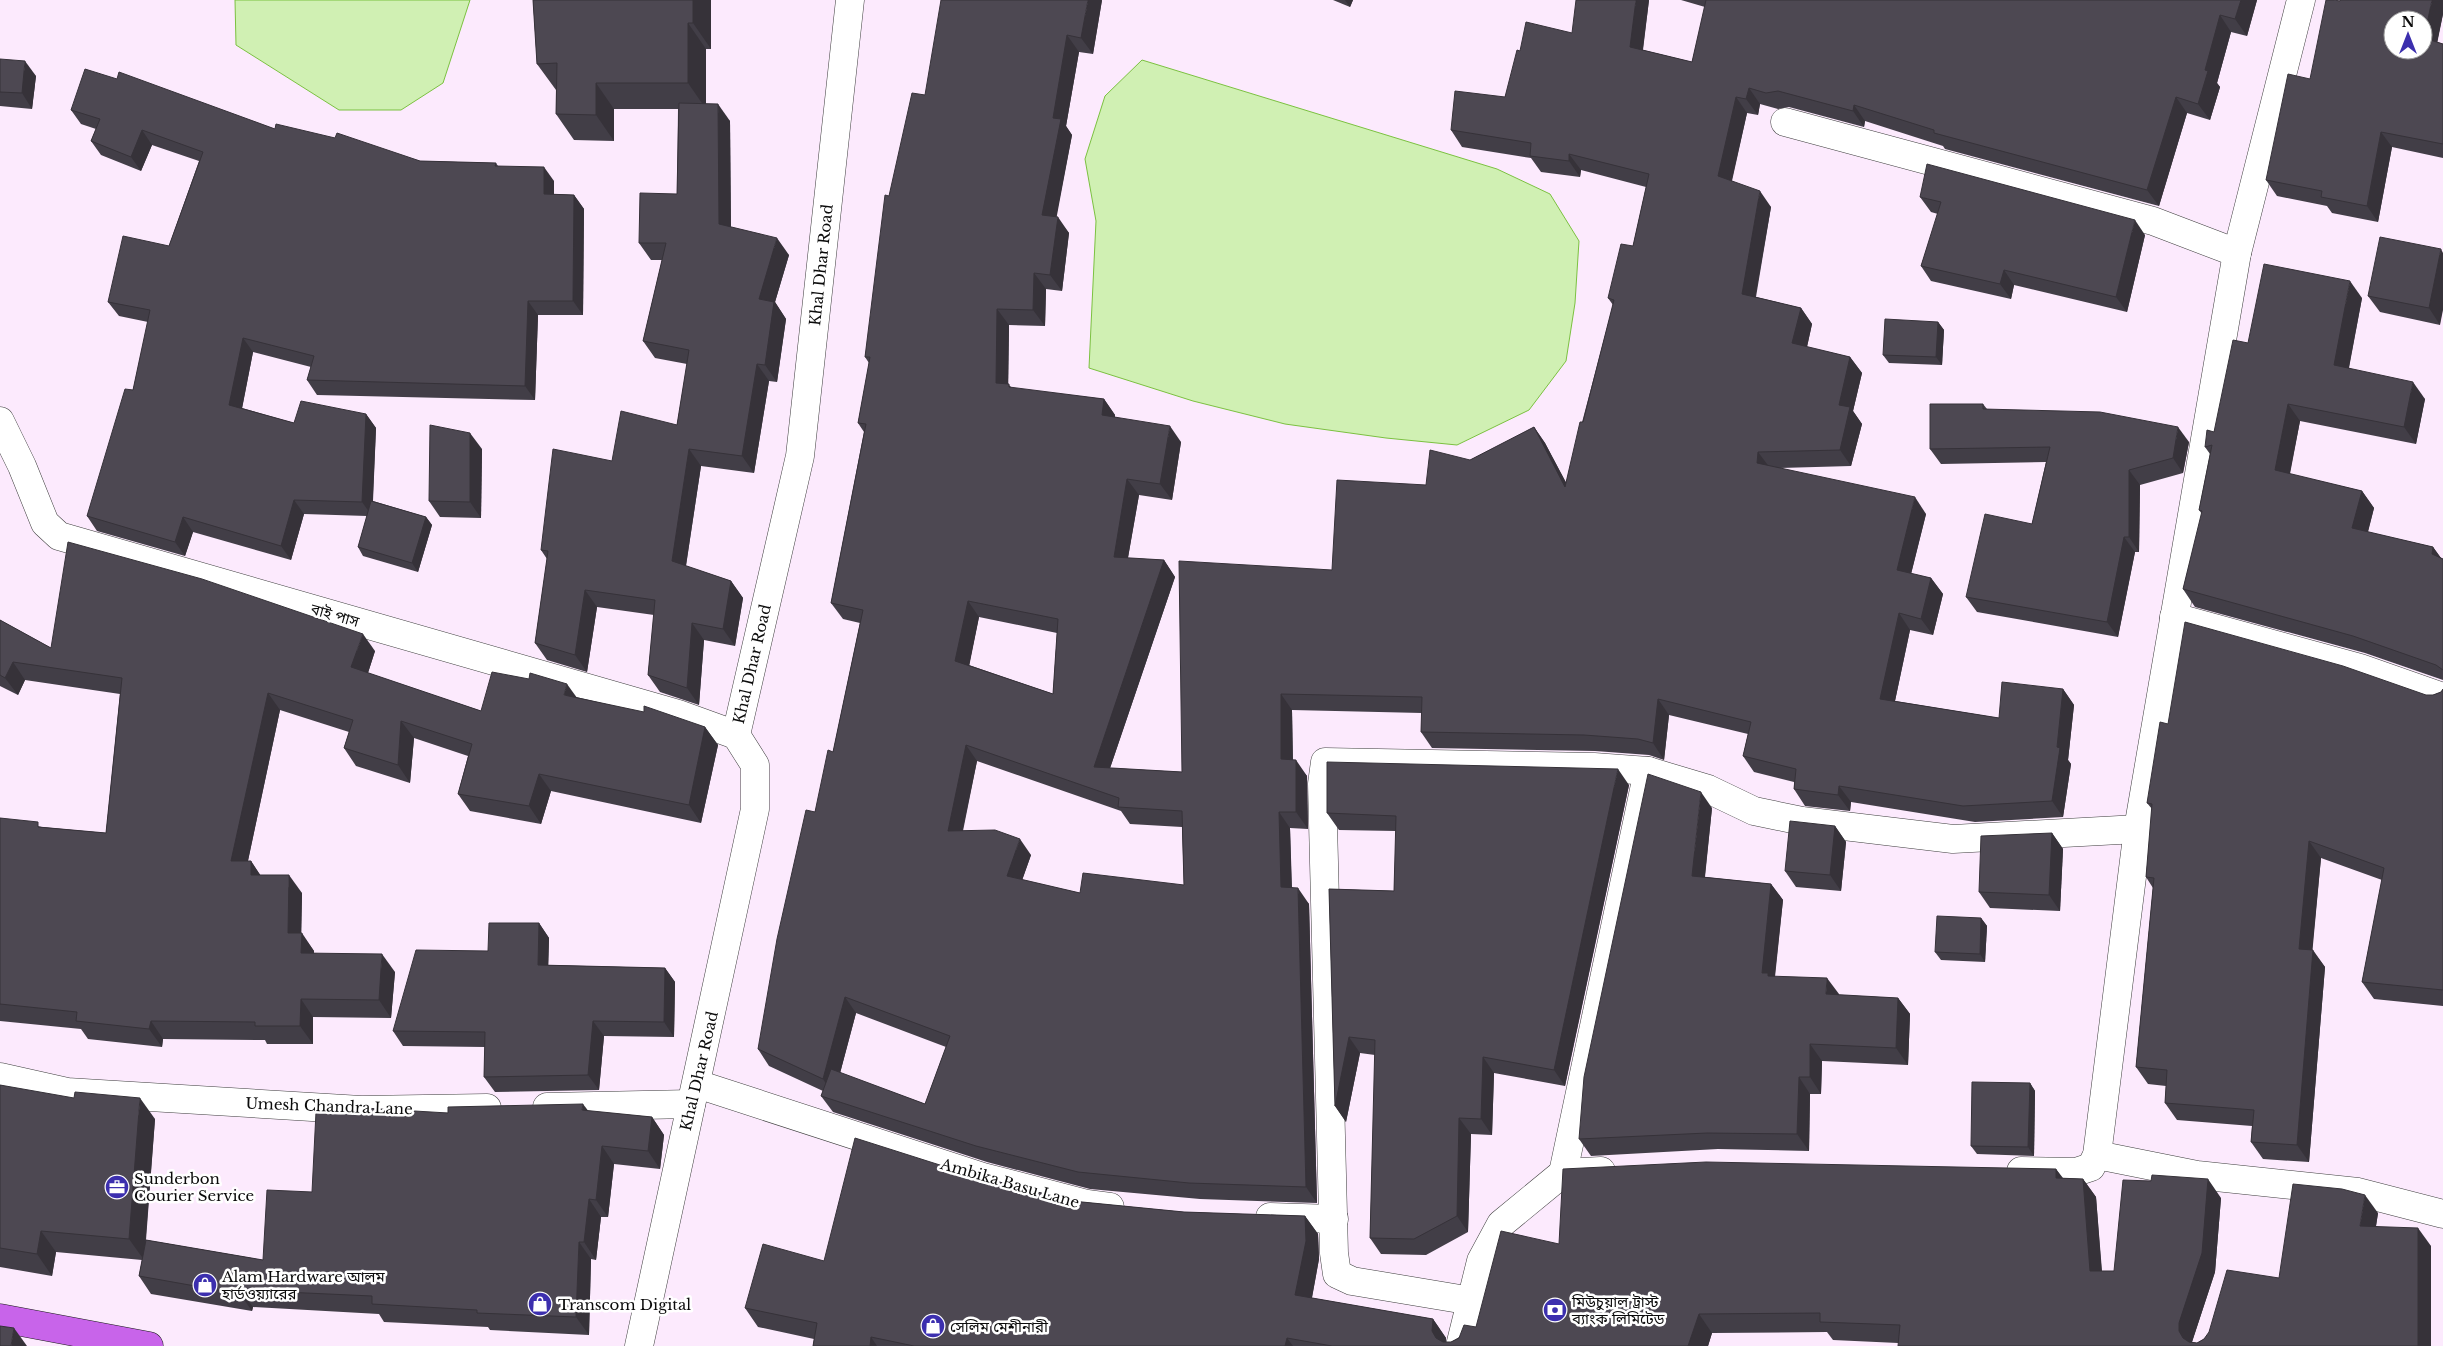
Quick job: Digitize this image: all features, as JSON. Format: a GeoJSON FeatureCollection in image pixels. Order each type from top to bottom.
{"type":"FeatureCollection","features":[{"type":"Feature","properties":{"kind":"highway"},"geometry":{"type":"LineString","coordinates":[[0,1318],[149,1346]]}},
{"type":"Feature","properties":{"kind":"street","name":"Khal Dhar Road"},"geometry":{"type":"LineString","coordinates":[[639,1346],[755,809],[755,765],[736,735],[800,456],[850,0]]}},
{"type":"Feature","properties":{"kind":"street"},"geometry":{"type":"LineString","coordinates":[[1997,1171],[2076,1172],[2091,1168],[2097,1155],[2138,829],[2237,253],[2301,0]]}},
{"type":"Feature","properties":{"kind":"street"},"geometry":{"type":"LineString","coordinates":[[1785,122],[2153,221],[2237,253]]}},
{"type":"Feature","properties":{"kind":"street","name":"বাই পাস"},"geometry":{"type":"LineString","coordinates":[[0,421],[22,466],[45,523],[59,536],[678,714],[736,735]]}},
{"type":"Feature","properties":{"kind":"street"},"geometry":{"type":"LineString","coordinates":[[2174,617],[2360,668],[2443,698]]}},
{"type":"Feature","properties":{"kind":"street"},"geometry":{"type":"LineString","coordinates":[[1472,1301],[1352,1281],[1337,1274],[1334,1253],[1322,784],[1325,762],[1594,767],[1648,771],[1708,789],[1754,811],[1812,823],[1953,839],[2138,829]]}},
{"type":"Feature","properties":{"kind":"street"},"geometry":{"type":"LineString","coordinates":[[1563,1173],[1648,771]]}},
{"type":"Feature","properties":{"kind":"street","name":"Umesh Chandra Lane"},"geometry":{"type":"LineString","coordinates":[[0,1077],[66,1092],[361,1110],[516,1108],[694,1094]]}},
{"type":"Feature","properties":{"kind":"street","name":"Ambika Basu Lane"},"geometry":{"type":"LineString","coordinates":[[694,1094],[984,1177],[1087,1204],[1134,1209]]}},
{"type":"Feature","properties":{"kind":"street"},"geometry":{"type":"LineString","coordinates":[[2097,1155],[2197,1175],[2358,1192],[2443,1214]]}},
{"type":"Feature","properties":{"kind":"street"},"geometry":{"type":"LineString","coordinates":[[1460,1346],[1481,1261],[1501,1224],[1563,1173],[1621,1170]]}},
{"type":"Feature","properties":{"kind":"street"},"geometry":{"type":"LineString","coordinates":[[1248,1216],[1334,1219]]}},
{"type":"Feature","properties":{"kind":"shaded area"},"geometry":{"type":"Polygon","coordinates":[[[235,0],[470,0],[443,83],[401,110],[339,110],[236,45],[235,0]]]}},
{"type":"Feature","properties":{"kind":"shaded area"},"geometry":{"type":"Polygon","coordinates":[[[1142,60],[1497,169],[1550,194],[1579,241],[1575,303],[1566,361],[1529,410],[1457,445],[1386,438],[1285,424],[1193,401],[1089,368],[1096,221],[1085,159],[1105,96],[1142,60]]]}},
{"type":"Feature","properties":{"kind":"building"},"geometry":{"type":"Polygon","coordinates":[[[533,0],[693,0],[693,23],[688,23],[688,83],[596,83],[596,115],[556,114],[557,63],[537,64],[533,0]]]}},
{"type":"Feature","properties":{"kind":"building"},"geometry":{"type":"Polygon","coordinates":[[[941,0],[1088,0],[1081,38],[1067,35],[1053,118],[1061,119],[1042,215],[1058,217],[1050,275],[1034,273],[1033,310],[997,309],[996,383],[1009,384],[1009,387],[1104,399],[1102,415],[1170,426],[1160,484],[1127,479],[1114,557],[1164,560],[1094,767],[1182,772],[1179,561],[1332,570],[1337,480],[1426,485],[1430,450],[1470,460],[1534,427],[1565,487],[1580,422],[1583,422],[1614,300],[1608,298],[1621,244],[1633,246],[1649,174],[1569,154],[1569,161],[1530,156],[1531,143],[1451,130],[1455,91],[1505,97],[1517,50],[1520,51],[1526,22],[1572,33],[1576,0],[1636,0],[1630,47],[1692,62],[1706,0],[2241,0],[2235,19],[2220,15],[2205,70],[2208,71],[2198,104],[2176,97],[2147,190],[1934,133],[1934,130],[1854,105],[1853,111],[1778,91],[1766,93],[1749,88],[1746,99],[1736,97],[1718,176],[1760,191],[1742,294],[1801,308],[1792,343],[1850,357],[1839,405],[1850,407],[1840,450],[1758,452],[1757,463],[1915,497],[1897,570],[1931,578],[1921,619],[1899,613],[1880,699],[1999,718],[2002,682],[2063,689],[2057,747],[2060,748],[2052,801],[1963,806],[1839,786],[1838,795],[1794,789],[1796,769],[1743,756],[1751,722],[1658,699],[1653,743],[1638,739],[1584,735],[1421,732],[1422,697],[1281,694],[1281,759],[1296,760],[1296,812],[1279,812],[1281,887],[1298,888],[1306,1187],[1189,1183],[1078,1172],[976,1146],[821,1096],[831,1069],[925,1104],[950,1036],[845,997],[823,1079],[758,1049],[777,939],[806,810],[815,812],[828,750],[833,752],[863,610],[831,603],[866,424],[858,423],[870,357],[865,357],[885,195],[889,196],[912,93],[925,95],[941,0]],[[968,601],[955,661],[1053,694],[1058,619],[968,601]],[[966,745],[948,831],[995,830],[1020,839],[1007,876],[1080,893],[1083,873],[1184,885],[1182,811],[1118,807],[1119,798],[966,745]]]}},
{"type":"Feature","properties":{"kind":"building"},"geometry":{"type":"Polygon","coordinates":[[[2326,0],[2432,0],[2430,10],[2383,10],[2383,60],[2433,60],[2433,41],[2443,44],[2443,144],[2381,132],[2367,206],[2321,197],[2322,191],[2266,180],[2288,74],[2310,79],[2326,0]]]}},
{"type":"Feature","properties":{"kind":"building"},"geometry":{"type":"Polygon","coordinates":[[[0,59],[25,61],[22,93],[0,92],[0,59]]]}},
{"type":"Feature","properties":{"kind":"building"},"geometry":{"type":"Polygon","coordinates":[[[85,69],[117,79],[119,72],[275,129],[276,124],[335,138],[337,133],[420,161],[496,163],[495,166],[544,167],[544,194],[574,195],[573,301],[528,301],[525,386],[307,380],[314,356],[243,338],[229,405],[294,423],[301,401],[366,414],[362,502],[294,500],[281,546],[183,517],[175,542],[87,516],[125,389],[133,390],[150,310],[108,302],[123,236],[169,246],[203,152],[142,130],[131,157],[91,141],[100,119],[71,110],[85,69]]]}},
{"type":"Feature","properties":{"kind":"building"},"geometry":{"type":"Polygon","coordinates":[[[679,103],[718,104],[719,224],[777,238],[759,299],[774,302],[765,365],[757,364],[742,456],[689,449],[672,561],[731,581],[723,629],[692,623],[687,688],[648,675],[655,600],[585,590],[575,655],[535,643],[548,551],[541,550],[553,449],[612,461],[621,411],[677,425],[689,350],[643,341],[666,243],[639,243],[640,193],[677,194],[679,103]]]}},
{"type":"Feature","properties":{"kind":"building"},"geometry":{"type":"Polygon","coordinates":[[[1927,164],[2135,220],[2116,297],[2004,270],[2000,284],[1921,266],[1941,202],[1920,197],[1927,164]]]}},
{"type":"Feature","properties":{"kind":"building"},"geometry":{"type":"Polygon","coordinates":[[[2380,237],[2441,249],[2429,308],[2368,296],[2380,237]]]}},
{"type":"Feature","properties":{"kind":"building"},"geometry":{"type":"Polygon","coordinates":[[[2264,264],[2350,281],[2334,365],[2413,382],[2404,427],[2288,404],[2275,470],[2362,491],[2352,528],[2433,547],[2432,554],[2443,559],[2443,670],[2436,665],[2353,636],[2183,589],[2202,511],[2199,510],[2212,445],[2205,447],[2207,430],[2214,432],[2233,340],[2248,343],[2264,264]]]}},
{"type":"Feature","properties":{"kind":"building"},"geometry":{"type":"Polygon","coordinates":[[[1885,319],[1938,322],[1936,357],[1883,355],[1885,319]]]}},
{"type":"Feature","properties":{"kind":"building"},"geometry":{"type":"Polygon","coordinates":[[[1930,404],[1983,404],[1983,409],[2100,412],[2178,427],[2173,458],[2129,470],[2129,537],[2124,537],[2107,622],[1966,597],[1985,514],[2032,524],[2050,447],[1930,449],[1930,404]]]}},
{"type":"Feature","properties":{"kind":"building"},"geometry":{"type":"Polygon","coordinates":[[[430,425],[470,433],[470,502],[429,501],[430,425]]]}},
{"type":"Feature","properties":{"kind":"building"},"geometry":{"type":"Polygon","coordinates":[[[371,501],[426,517],[412,563],[358,547],[371,501]]]}},
{"type":"Feature","properties":{"kind":"building"},"geometry":{"type":"Polygon","coordinates":[[[68,542],[202,579],[363,634],[351,667],[481,711],[492,672],[529,679],[530,673],[567,684],[564,695],[644,712],[644,706],[705,727],[689,805],[539,774],[529,806],[458,794],[472,744],[401,721],[398,765],[344,748],[353,720],[268,693],[231,861],[251,861],[251,875],[289,875],[288,933],[302,933],[301,953],[382,954],[379,1000],[301,999],[300,1026],[255,1026],[255,1022],[151,1021],[149,1029],[76,1021],[77,1012],[0,1004],[0,818],[38,822],[38,827],[106,833],[122,678],[13,662],[5,678],[0,675],[0,620],[51,648],[68,542]]]}},
{"type":"Feature","properties":{"kind":"building"},"geometry":{"type":"Polygon","coordinates":[[[2185,622],[2343,666],[2426,695],[2433,695],[2441,692],[2443,689],[2443,990],[2362,982],[2384,868],[2309,841],[2299,949],[2313,950],[2297,1145],[2251,1142],[2254,1110],[2165,1103],[2167,1070],[2136,1067],[2154,878],[2146,877],[2152,804],[2147,803],[2160,722],[2168,724],[2185,622]]]}},
{"type":"Feature","properties":{"kind":"building"},"geometry":{"type":"Polygon","coordinates":[[[1327,762],[1618,769],[1554,1070],[1483,1057],[1481,1119],[1459,1118],[1457,1216],[1414,1239],[1370,1238],[1375,1040],[1349,1037],[1335,1106],[1329,889],[1394,891],[1396,816],[1327,813],[1327,762]]]}},
{"type":"Feature","properties":{"kind":"building"},"geometry":{"type":"Polygon","coordinates":[[[1648,774],[1701,792],[1692,876],[1771,884],[1762,973],[1768,973],[1768,976],[1827,978],[1826,994],[1898,998],[1896,1048],[1810,1044],[1810,1077],[1799,1077],[1797,1134],[1707,1133],[1579,1139],[1584,1077],[1648,774]]]}},
{"type":"Feature","properties":{"kind":"building"},"geometry":{"type":"Polygon","coordinates":[[[1790,821],[1835,826],[1830,875],[1785,871],[1790,821]]]}},
{"type":"Feature","properties":{"kind":"building"},"geometry":{"type":"Polygon","coordinates":[[[2052,833],[2049,895],[1979,892],[1981,836],[2052,833]]]}},
{"type":"Feature","properties":{"kind":"building"},"geometry":{"type":"Polygon","coordinates":[[[1937,916],[1981,918],[1980,954],[1935,952],[1937,916]]]}},
{"type":"Feature","properties":{"kind":"building"},"geometry":{"type":"Polygon","coordinates":[[[489,923],[539,923],[538,965],[665,968],[664,1022],[593,1021],[588,1075],[484,1077],[485,1032],[393,1031],[416,950],[488,951],[489,923]]]}},
{"type":"Feature","properties":{"kind":"building"},"geometry":{"type":"Polygon","coordinates":[[[1972,1082],[2030,1083],[2028,1147],[1971,1146],[1972,1082]]]}},
{"type":"Feature","properties":{"kind":"building"},"geometry":{"type":"Polygon","coordinates":[[[0,1085],[74,1098],[75,1092],[140,1098],[129,1239],[41,1231],[37,1254],[0,1248],[0,1085]]]}},
{"type":"Feature","properties":{"kind":"building"},"geometry":{"type":"Polygon","coordinates":[[[583,1104],[582,1110],[652,1117],[648,1151],[602,1146],[596,1200],[589,1199],[584,1242],[579,1242],[576,1317],[477,1313],[477,1310],[372,1304],[372,1296],[240,1290],[240,1294],[139,1276],[146,1240],[263,1260],[267,1190],[312,1192],[316,1112],[364,1114],[364,1108],[448,1113],[448,1107],[583,1104]]]}},
{"type":"Feature","properties":{"kind":"building"},"geometry":{"type":"Polygon","coordinates":[[[855,1138],[965,1173],[1072,1201],[1184,1212],[1305,1216],[1306,1241],[1295,1295],[1433,1319],[1432,1331],[1436,1338],[1443,1342],[1451,1342],[1459,1338],[1464,1325],[1476,1327],[1501,1231],[1559,1244],[1563,1169],[1706,1162],[2056,1169],[2056,1178],[2083,1179],[2090,1271],[2114,1271],[2123,1180],[2151,1181],[2152,1175],[2208,1179],[2202,1253],[2179,1323],[2179,1331],[2183,1338],[2189,1342],[2197,1343],[2204,1339],[2209,1332],[2227,1270],[2279,1278],[2293,1184],[2342,1189],[2365,1195],[2360,1226],[2418,1228],[2418,1346],[1898,1346],[1900,1325],[1820,1322],[1820,1313],[1699,1314],[1688,1346],[1332,1346],[1287,1338],[1285,1346],[914,1346],[871,1337],[870,1346],[813,1346],[817,1323],[745,1308],[763,1244],[824,1261],[855,1138]]]}},
{"type":"Feature","properties":{"kind":"building"},"geometry":{"type":"Polygon","coordinates":[[[0,1326],[14,1328],[11,1346],[0,1346],[0,1326]]]}},
{"type":"Feature","properties":{"kind":"place","name":"Sunderbon Courier Service"},"geometry":{"type":"Point","coordinates":[117,1187]}},
{"type":"Feature","properties":{"kind":"place","name":"Alam Hardware আলম হার্ডওয়্যারের"},"geometry":{"type":"Point","coordinates":[205,1285]}},
{"type":"Feature","properties":{"kind":"place","name":"Transcom Digital"},"geometry":{"type":"Point","coordinates":[540,1304]}},
{"type":"Feature","properties":{"kind":"place","name":"মিউচুয়াল ট্রাস্ট ব্যাংক লিমিটেড"},"geometry":{"type":"Point","coordinates":[1555,1310]}},
{"type":"Feature","properties":{"kind":"place","name":"সেলিম মেশীনারী"},"geometry":{"type":"Point","coordinates":[933,1326]}}]}
